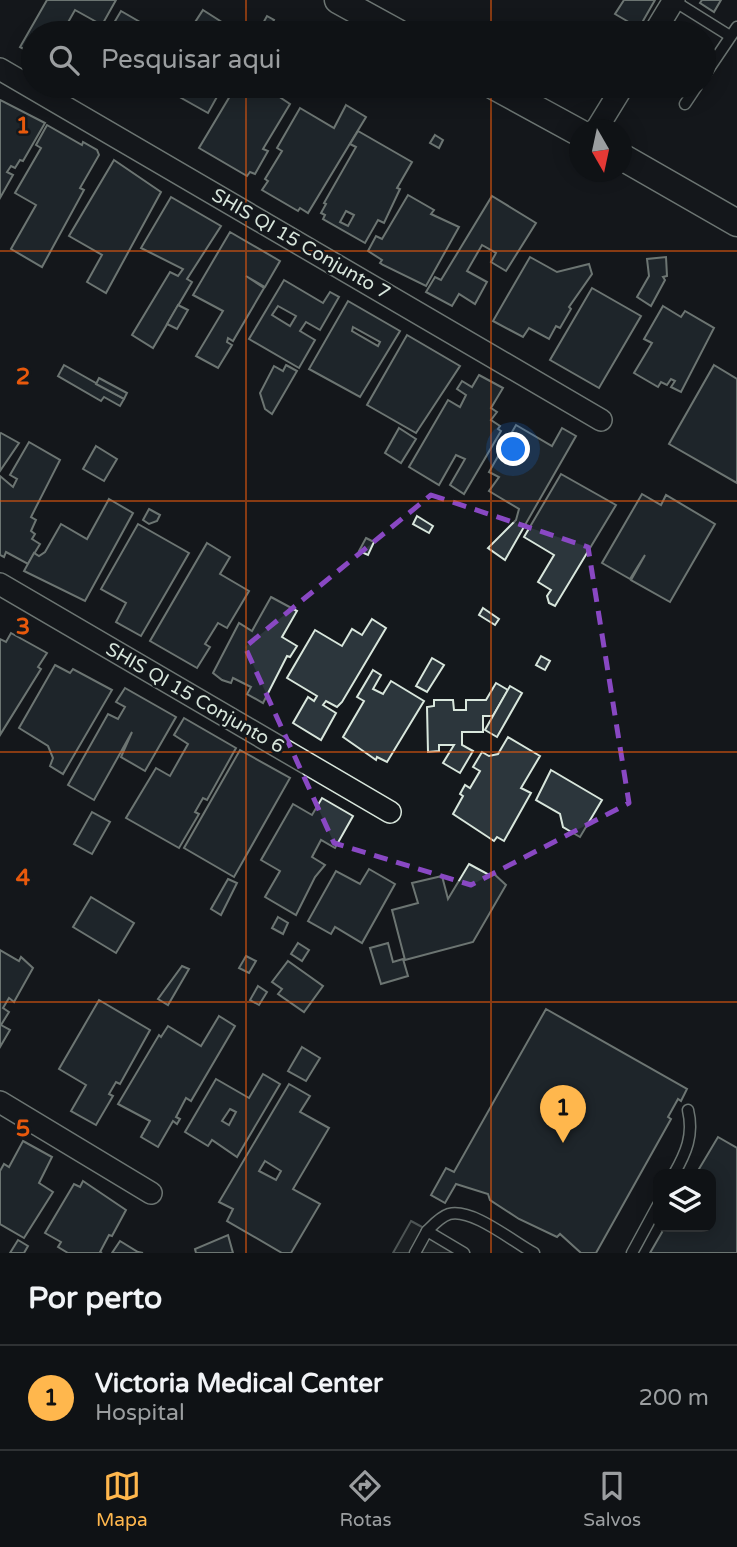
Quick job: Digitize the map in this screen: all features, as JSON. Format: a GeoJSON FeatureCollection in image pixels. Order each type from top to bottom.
{"type":"FeatureCollection","features":[{"type":"Feature","properties":{"kind":"street"},"geometry":{"type":"LineString","coordinates":[[338,0],[376,21]]}},
{"type":"Feature","properties":{"kind":"street"},"geometry":{"type":"LineString","coordinates":[[661,21],[674,0]]}},
{"type":"Feature","properties":{"kind":"street","name":"SHIS QI 15 Conjunto 7"},"geometry":{"type":"LineString","coordinates":[[0,69],[21,81]]}},
{"type":"Feature","properties":{"kind":"street","name":"SHIS QI 15 Conjunto 7"},"geometry":{"type":"LineString","coordinates":[[50,98],[601,420]]}},
{"type":"Feature","properties":{"kind":"street"},"geometry":{"type":"LineString","coordinates":[[516,98],[569,127]]}},
{"type":"Feature","properties":{"kind":"street"},"geometry":{"type":"LineString","coordinates":[[603,119],[616,98]]}},
{"type":"Feature","properties":{"kind":"street"},"geometry":{"type":"LineString","coordinates":[[632,163],[737,223]]}},
{"type":"Feature","properties":{"kind":"street","name":"SHIS QI 15 Conjunto 6"},"geometry":{"type":"LineString","coordinates":[[0,584],[390,812]]}},
{"type":"Feature","properties":{"kind":"street"},"geometry":{"type":"LineString","coordinates":[[0,1102],[151,1193]]}},
{"type":"Feature","properties":{"kind":"lane"},"geometry":{"type":"LineString","coordinates":[[674,0],[713,21]]}},
{"type":"Feature","properties":{"kind":"lane"},"geometry":{"type":"LineString","coordinates":[[716,22],[734,32],[716,58]]}},
{"type":"Feature","properties":{"kind":"lane"},"geometry":{"type":"LineString","coordinates":[[685,104],[689,98]]}},
{"type":"Feature","properties":{"kind":"lane"},"geometry":{"type":"LineString","coordinates":[[676,1169],[690,1141],[692,1126],[688,1111]]}},
{"type":"Feature","properties":{"kind":"lane"},"geometry":{"type":"LineString","coordinates":[[415,1253],[427,1231],[445,1215],[454,1213],[474,1218],[534,1253]]}},
{"type":"Feature","properties":{"kind":"lane"},"geometry":{"type":"LineString","coordinates":[[632,1253],[653,1214]]}},
{"type":"Feature","properties":{"kind":"lane"},"geometry":{"type":"LineString","coordinates":[[427,1231],[464,1253]]}},
{"type":"Feature","properties":{"kind":"highlighted area"},"geometry":{"type":"Polygon","coordinates":[[[431,495],[588,547],[629,803],[471,885],[334,843],[245,647],[431,495]]]}},
{"type":"Feature","properties":{"kind":"shaded area"},"geometry":{"type":"Polygon","coordinates":[[[411,1221],[470,1253],[393,1253],[411,1221]]]}},
{"type":"Feature","properties":{"kind":"building"},"geometry":{"type":"Polygon","coordinates":[[[47,0],[116,0],[104,21],[95,21],[75,10],[69,21],[35,21],[47,0]]]}},
{"type":"Feature","properties":{"kind":"building"},"geometry":{"type":"Polygon","coordinates":[[[624,0],[655,0],[643,21],[627,21],[615,14],[624,0]]]}},
{"type":"Feature","properties":{"kind":"building"},"geometry":{"type":"Polygon","coordinates":[[[702,0],[721,0],[714,12],[700,3],[702,0]]]}},
{"type":"Feature","properties":{"kind":"building"},"geometry":{"type":"Polygon","coordinates":[[[203,10],[220,21],[196,21],[203,10]]]}},
{"type":"Feature","properties":{"kind":"building"},"geometry":{"type":"Polygon","coordinates":[[[121,11],[138,21],[115,21],[121,11]]]}},
{"type":"Feature","properties":{"kind":"building"},"geometry":{"type":"Polygon","coordinates":[[[181,98],[216,98],[208,113],[181,98]]]}},
{"type":"Feature","properties":{"kind":"building"},"geometry":{"type":"Polygon","coordinates":[[[229,98],[281,98],[290,104],[263,149],[268,151],[255,174],[250,172],[247,176],[199,148],[229,98]]]}},
{"type":"Feature","properties":{"kind":"building"},"geometry":{"type":"Polygon","coordinates":[[[0,100],[45,123],[23,161],[20,160],[15,168],[11,166],[7,172],[13,175],[0,198],[0,100]]]}},
{"type":"Feature","properties":{"kind":"building"},"geometry":{"type":"Polygon","coordinates":[[[346,105],[366,117],[308,213],[300,208],[298,211],[262,190],[268,181],[265,179],[282,151],[277,148],[300,108],[334,128],[346,105]]]}},
{"type":"Feature","properties":{"kind":"building"},"geometry":{"type":"Polygon","coordinates":[[[47,125],[82,145],[83,142],[97,150],[99,155],[80,188],[84,190],[42,267],[11,249],[36,205],[15,193],[41,148],[36,145],[47,125]]]}},
{"type":"Feature","properties":{"kind":"building"},"geometry":{"type":"Polygon","coordinates":[[[358,131],[412,162],[397,188],[400,189],[384,223],[378,220],[365,243],[323,219],[325,215],[321,213],[356,147],[350,144],[358,131]],[[346,211],[340,222],[348,226],[354,215],[346,211]]]}},
{"type":"Feature","properties":{"kind":"building"},"geometry":{"type":"Polygon","coordinates":[[[435,135],[443,140],[439,148],[430,143],[435,135]]]}},
{"type":"Feature","properties":{"kind":"building"},"geometry":{"type":"Polygon","coordinates":[[[114,160],[161,192],[106,293],[87,282],[102,255],[69,236],[114,160]]]}},
{"type":"Feature","properties":{"kind":"building"},"geometry":{"type":"Polygon","coordinates":[[[408,195],[434,210],[431,214],[459,227],[426,286],[383,265],[380,263],[382,260],[368,251],[376,236],[382,239],[408,195]]]}},
{"type":"Feature","properties":{"kind":"building"},"geometry":{"type":"Polygon","coordinates":[[[492,196],[536,223],[506,271],[491,262],[496,253],[482,245],[467,271],[487,282],[475,304],[459,294],[452,306],[426,292],[435,277],[441,280],[492,196]]]}},
{"type":"Feature","properties":{"kind":"building"},"geometry":{"type":"Polygon","coordinates":[[[171,197],[221,226],[187,279],[192,282],[153,348],[132,335],[170,272],[178,276],[183,269],[141,248],[171,197]]]}},
{"type":"Feature","properties":{"kind":"building"},"geometry":{"type":"Polygon","coordinates":[[[230,232],[280,261],[265,287],[246,276],[264,288],[233,341],[228,338],[227,342],[232,345],[218,368],[196,356],[223,311],[193,295],[230,232]]]}},
{"type":"Feature","properties":{"kind":"building"},"geometry":{"type":"Polygon","coordinates":[[[530,257],[557,272],[589,264],[592,274],[569,307],[571,309],[560,328],[556,326],[549,339],[529,328],[523,337],[493,321],[530,257]]]}},
{"type":"Feature","properties":{"kind":"building"},"geometry":{"type":"Polygon","coordinates":[[[666,257],[667,276],[663,277],[665,280],[651,306],[637,297],[649,276],[647,259],[666,257]]]}},
{"type":"Feature","properties":{"kind":"building"},"geometry":{"type":"Polygon","coordinates":[[[284,280],[323,303],[330,292],[339,297],[320,330],[306,322],[300,331],[315,340],[299,368],[249,339],[284,280]],[[278,306],[272,315],[290,326],[296,316],[278,306]]]}},
{"type":"Feature","properties":{"kind":"building"},"geometry":{"type":"Polygon","coordinates":[[[592,288],[641,316],[599,388],[550,360],[592,288]]]}},
{"type":"Feature","properties":{"kind":"building"},"geometry":{"type":"Polygon","coordinates":[[[348,301],[400,331],[360,397],[309,369],[348,301]],[[353,327],[352,331],[378,346],[380,342],[353,327]]]}},
{"type":"Feature","properties":{"kind":"building"},"geometry":{"type":"Polygon","coordinates":[[[178,305],[188,310],[177,329],[167,324],[178,305]]]}},
{"type":"Feature","properties":{"kind":"building"},"geometry":{"type":"Polygon","coordinates":[[[663,306],[681,317],[685,311],[714,328],[681,392],[671,387],[675,381],[671,379],[667,385],[661,382],[658,387],[634,373],[652,343],[644,339],[663,306]]]}},
{"type":"Feature","properties":{"kind":"building"},"geometry":{"type":"Polygon","coordinates":[[[407,335],[460,366],[416,433],[367,405],[407,335]]]}},
{"type":"Feature","properties":{"kind":"building"},"geometry":{"type":"Polygon","coordinates":[[[64,365],[124,399],[120,406],[104,397],[101,401],[58,376],[64,365]]]}},
{"type":"Feature","properties":{"kind":"building"},"geometry":{"type":"Polygon","coordinates":[[[286,365],[297,371],[272,414],[265,409],[260,393],[274,366],[283,371],[286,365]]]}},
{"type":"Feature","properties":{"kind":"building"},"geometry":{"type":"Polygon","coordinates":[[[714,365],[737,379],[737,483],[669,444],[714,365]]]}},
{"type":"Feature","properties":{"kind":"building"},"geometry":{"type":"Polygon","coordinates":[[[479,375],[503,388],[491,408],[497,412],[491,420],[500,426],[498,429],[501,431],[464,494],[450,485],[465,459],[456,455],[439,485],[409,467],[448,400],[460,407],[466,395],[457,389],[462,381],[472,387],[479,375]]]}},
{"type":"Feature","properties":{"kind":"building"},"geometry":{"type":"Polygon","coordinates":[[[99,378],[127,393],[124,399],[96,384],[99,378]]]}},
{"type":"Feature","properties":{"kind":"building"},"geometry":{"type":"Polygon","coordinates":[[[516,425],[552,446],[562,428],[576,436],[505,560],[488,548],[516,520],[519,509],[489,491],[499,477],[489,472],[516,425]]]}},
{"type":"Feature","properties":{"kind":"building"},"geometry":{"type":"Polygon","coordinates":[[[399,428],[416,439],[401,463],[385,453],[399,428]]]}},
{"type":"Feature","properties":{"kind":"building"},"geometry":{"type":"Polygon","coordinates":[[[0,434],[19,443],[0,471],[0,434]]]}},
{"type":"Feature","properties":{"kind":"building"},"geometry":{"type":"Polygon","coordinates":[[[29,442],[60,460],[31,517],[36,520],[31,531],[35,534],[32,539],[40,544],[28,564],[6,552],[4,557],[0,555],[0,476],[13,487],[17,479],[10,475],[29,442]]]}},
{"type":"Feature","properties":{"kind":"building"},"geometry":{"type":"Polygon","coordinates":[[[96,446],[117,459],[104,481],[83,469],[96,446]]]}},
{"type":"Feature","properties":{"kind":"building"},"geometry":{"type":"Polygon","coordinates":[[[561,474],[616,505],[555,606],[549,603],[547,596],[551,590],[538,582],[554,555],[524,537],[561,474]]]}},
{"type":"Feature","properties":{"kind":"building"},"geometry":{"type":"Polygon","coordinates":[[[642,494],[661,505],[666,495],[715,524],[670,602],[631,580],[645,555],[630,579],[602,563],[642,494]]]}},
{"type":"Feature","properties":{"kind":"building"},"geometry":{"type":"Polygon","coordinates":[[[109,499],[133,513],[85,601],[24,571],[34,553],[39,556],[45,552],[61,524],[87,539],[109,499]]]}},
{"type":"Feature","properties":{"kind":"building"},"geometry":{"type":"Polygon","coordinates":[[[149,509],[160,515],[157,521],[149,524],[143,520],[149,509]]]}},
{"type":"Feature","properties":{"kind":"building"},"geometry":{"type":"Polygon","coordinates":[[[417,516],[433,526],[429,533],[413,524],[417,516]]]}},
{"type":"Feature","properties":{"kind":"building"},"geometry":{"type":"Polygon","coordinates":[[[138,524],[189,553],[141,636],[116,622],[126,603],[101,589],[138,524]]]}},
{"type":"Feature","properties":{"kind":"building"},"geometry":{"type":"Polygon","coordinates":[[[366,538],[374,542],[368,555],[359,551],[366,538]]]}},
{"type":"Feature","properties":{"kind":"building"},"geometry":{"type":"Polygon","coordinates":[[[207,543],[230,557],[220,574],[249,591],[227,628],[218,623],[205,644],[210,647],[197,668],[150,641],[207,543]]]}},
{"type":"Feature","properties":{"kind":"building"},"geometry":{"type":"Polygon","coordinates":[[[271,597],[297,611],[282,637],[297,646],[290,657],[287,656],[263,703],[247,694],[251,687],[233,678],[231,683],[222,680],[213,673],[239,623],[252,631],[271,597]]]}},
{"type":"Feature","properties":{"kind":"building"},"geometry":{"type":"Polygon","coordinates":[[[483,608],[499,619],[495,625],[479,615],[483,608]]]}},
{"type":"Feature","properties":{"kind":"building"},"geometry":{"type":"Polygon","coordinates":[[[372,619],[386,628],[342,702],[337,707],[326,701],[323,705],[336,713],[321,740],[293,723],[308,697],[314,701],[317,696],[287,678],[315,630],[342,646],[352,629],[362,635],[372,619]]]}},
{"type":"Feature","properties":{"kind":"building"},"geometry":{"type":"Polygon","coordinates":[[[11,633],[47,653],[38,667],[41,669],[0,735],[0,639],[6,642],[11,633]]]}},
{"type":"Feature","properties":{"kind":"building"},"geometry":{"type":"Polygon","coordinates":[[[541,656],[550,661],[545,670],[536,665],[541,656]]]}},
{"type":"Feature","properties":{"kind":"building"},"geometry":{"type":"Polygon","coordinates":[[[432,658],[444,665],[427,692],[416,686],[432,658]]]}},
{"type":"Feature","properties":{"kind":"building"},"geometry":{"type":"Polygon","coordinates":[[[55,665],[70,673],[73,669],[112,690],[63,774],[50,766],[53,758],[48,746],[19,728],[55,665]]]}},
{"type":"Feature","properties":{"kind":"building"},"geometry":{"type":"Polygon","coordinates":[[[373,670],[381,675],[373,689],[383,694],[391,681],[424,701],[387,762],[377,757],[376,760],[343,737],[364,701],[357,697],[373,670]]]}},
{"type":"Feature","properties":{"kind":"building"},"geometry":{"type":"Polygon","coordinates":[[[496,683],[508,690],[493,716],[483,716],[483,732],[462,732],[462,745],[473,751],[460,773],[443,763],[454,745],[439,745],[439,751],[428,752],[427,707],[434,706],[434,700],[453,700],[454,710],[466,710],[466,700],[486,700],[496,683]]]}},
{"type":"Feature","properties":{"kind":"building"},"geometry":{"type":"Polygon","coordinates":[[[510,686],[522,693],[497,737],[485,730],[510,686]]]}},
{"type":"Feature","properties":{"kind":"building"},"geometry":{"type":"Polygon","coordinates":[[[125,688],[176,717],[145,771],[121,757],[132,732],[94,800],[68,785],[108,714],[118,719],[125,707],[116,702],[125,688]]]}},
{"type":"Feature","properties":{"kind":"building"},"geometry":{"type":"Polygon","coordinates":[[[184,718],[236,748],[207,800],[203,798],[195,812],[199,814],[179,848],[126,818],[156,768],[170,776],[188,744],[174,735],[184,718]]]}},
{"type":"Feature","properties":{"kind":"building"},"geometry":{"type":"Polygon","coordinates":[[[508,737],[540,756],[521,788],[531,793],[504,841],[497,837],[494,841],[453,814],[463,796],[460,794],[465,785],[470,788],[480,771],[473,767],[482,752],[489,756],[498,754],[508,737]]]}},
{"type":"Feature","properties":{"kind":"building"},"geometry":{"type":"Polygon","coordinates":[[[240,750],[290,778],[234,877],[184,848],[240,750]]]}},
{"type":"Feature","properties":{"kind":"building"},"geometry":{"type":"Polygon","coordinates":[[[551,770],[602,800],[580,837],[563,827],[560,814],[536,800],[551,770]]]}},
{"type":"Feature","properties":{"kind":"building"},"geometry":{"type":"Polygon","coordinates":[[[322,798],[353,816],[335,848],[321,840],[312,857],[325,865],[315,877],[296,915],[265,897],[280,871],[261,860],[293,804],[312,815],[322,798]]]}},
{"type":"Feature","properties":{"kind":"building"},"geometry":{"type":"Polygon","coordinates":[[[92,812],[110,822],[92,854],[74,844],[92,812]]]}},
{"type":"Feature","properties":{"kind":"building"},"geometry":{"type":"Polygon","coordinates":[[[469,864],[491,876],[493,873],[506,885],[473,942],[405,960],[392,910],[418,903],[412,883],[442,876],[448,899],[469,864]]]}},
{"type":"Feature","properties":{"kind":"building"},"geometry":{"type":"Polygon","coordinates":[[[369,869],[395,884],[362,943],[335,927],[331,934],[308,921],[336,871],[360,884],[369,869]]]}},
{"type":"Feature","properties":{"kind":"building"},"geometry":{"type":"Polygon","coordinates":[[[228,879],[237,883],[221,915],[211,909],[228,879]]]}},
{"type":"Feature","properties":{"kind":"building"},"geometry":{"type":"Polygon","coordinates":[[[91,897],[134,923],[116,953],[73,927],[91,897]]]}},
{"type":"Feature","properties":{"kind":"building"},"geometry":{"type":"Polygon","coordinates":[[[278,917],[288,923],[283,934],[272,928],[278,917]]]}},
{"type":"Feature","properties":{"kind":"building"},"geometry":{"type":"Polygon","coordinates":[[[298,943],[309,950],[302,961],[291,954],[298,943]]]}},
{"type":"Feature","properties":{"kind":"building"},"geometry":{"type":"Polygon","coordinates":[[[388,943],[393,962],[403,959],[408,976],[381,984],[370,948],[388,943]]]}},
{"type":"Feature","properties":{"kind":"building"},"geometry":{"type":"Polygon","coordinates":[[[0,950],[19,961],[21,957],[33,968],[14,1002],[9,998],[3,1008],[9,1012],[1,1025],[10,1030],[0,1047],[0,950]]]}},
{"type":"Feature","properties":{"kind":"building"},"geometry":{"type":"Polygon","coordinates":[[[246,956],[256,961],[249,973],[239,968],[246,956]]]}},
{"type":"Feature","properties":{"kind":"building"},"geometry":{"type":"Polygon","coordinates":[[[288,961],[323,986],[304,1012],[278,994],[282,989],[272,982],[288,961]]]}},
{"type":"Feature","properties":{"kind":"building"},"geometry":{"type":"Polygon","coordinates":[[[182,966],[189,969],[168,1005],[158,999],[182,966]]]}},
{"type":"Feature","properties":{"kind":"building"},"geometry":{"type":"Polygon","coordinates":[[[258,986],[267,992],[259,1005],[250,1000],[258,986]]]}},
{"type":"Feature","properties":{"kind":"building"},"geometry":{"type":"Polygon","coordinates":[[[99,1000],[150,1030],[120,1084],[116,1082],[109,1094],[113,1096],[96,1125],[71,1111],[86,1085],[59,1069],[99,1000]]]}},
{"type":"Feature","properties":{"kind":"building"},"geometry":{"type":"Polygon","coordinates":[[[546,1009],[687,1089],[668,1117],[671,1119],[596,1253],[581,1253],[560,1234],[557,1237],[519,1219],[490,1200],[488,1194],[456,1184],[445,1203],[431,1195],[446,1168],[454,1172],[546,1009]]]}},
{"type":"Feature","properties":{"kind":"building"},"geometry":{"type":"Polygon","coordinates":[[[219,1016],[235,1026],[191,1101],[186,1098],[176,1117],[180,1119],[177,1124],[173,1121],[158,1147],[141,1137],[150,1121],[118,1104],[159,1035],[161,1037],[168,1026],[201,1046],[219,1016]]]}},
{"type":"Feature","properties":{"kind":"building"},"geometry":{"type":"Polygon","coordinates":[[[302,1047],[320,1058],[306,1081],[288,1071],[302,1047]]]}},
{"type":"Feature","properties":{"kind":"building"},"geometry":{"type":"Polygon","coordinates":[[[263,1074],[280,1084],[237,1157],[212,1140],[208,1146],[185,1132],[216,1079],[249,1098],[263,1074]],[[230,1109],[222,1121],[229,1125],[236,1112],[230,1109]]]}},
{"type":"Feature","properties":{"kind":"building"},"geometry":{"type":"Polygon","coordinates":[[[289,1084],[310,1096],[300,1112],[329,1128],[293,1189],[320,1204],[291,1253],[282,1253],[227,1221],[233,1209],[219,1202],[289,1084]],[[265,1161],[259,1171],[276,1180],[281,1171],[265,1161]]]}},
{"type":"Feature","properties":{"kind":"building"},"geometry":{"type":"Polygon","coordinates":[[[718,1137],[737,1148],[737,1253],[650,1253],[662,1232],[716,1232],[716,1169],[699,1169],[718,1137]]]}},
{"type":"Feature","properties":{"kind":"building"},"geometry":{"type":"Polygon","coordinates":[[[23,1141],[52,1157],[39,1183],[53,1192],[24,1238],[0,1224],[0,1171],[4,1164],[9,1167],[23,1141]]]}},
{"type":"Feature","properties":{"kind":"building"},"geometry":{"type":"Polygon","coordinates":[[[83,1181],[126,1210],[112,1236],[109,1235],[100,1252],[102,1253],[68,1253],[58,1247],[61,1242],[45,1233],[74,1184],[80,1187],[83,1181]]]}},
{"type":"Feature","properties":{"kind":"building"},"geometry":{"type":"Polygon","coordinates":[[[228,1235],[233,1253],[196,1253],[195,1249],[228,1235]]]}},
{"type":"Feature","properties":{"kind":"building"},"geometry":{"type":"Polygon","coordinates":[[[18,1240],[28,1246],[24,1253],[10,1253],[18,1240]]]}},
{"type":"Feature","properties":{"kind":"building"},"geometry":{"type":"Polygon","coordinates":[[[120,1241],[138,1252],[143,1253],[112,1253],[120,1241]]]}},
{"type":"Feature","properties":{"kind":"place","name":"Victoria Medical Center"},"geometry":{"type":"Point","coordinates":[563,1143]}}]}
